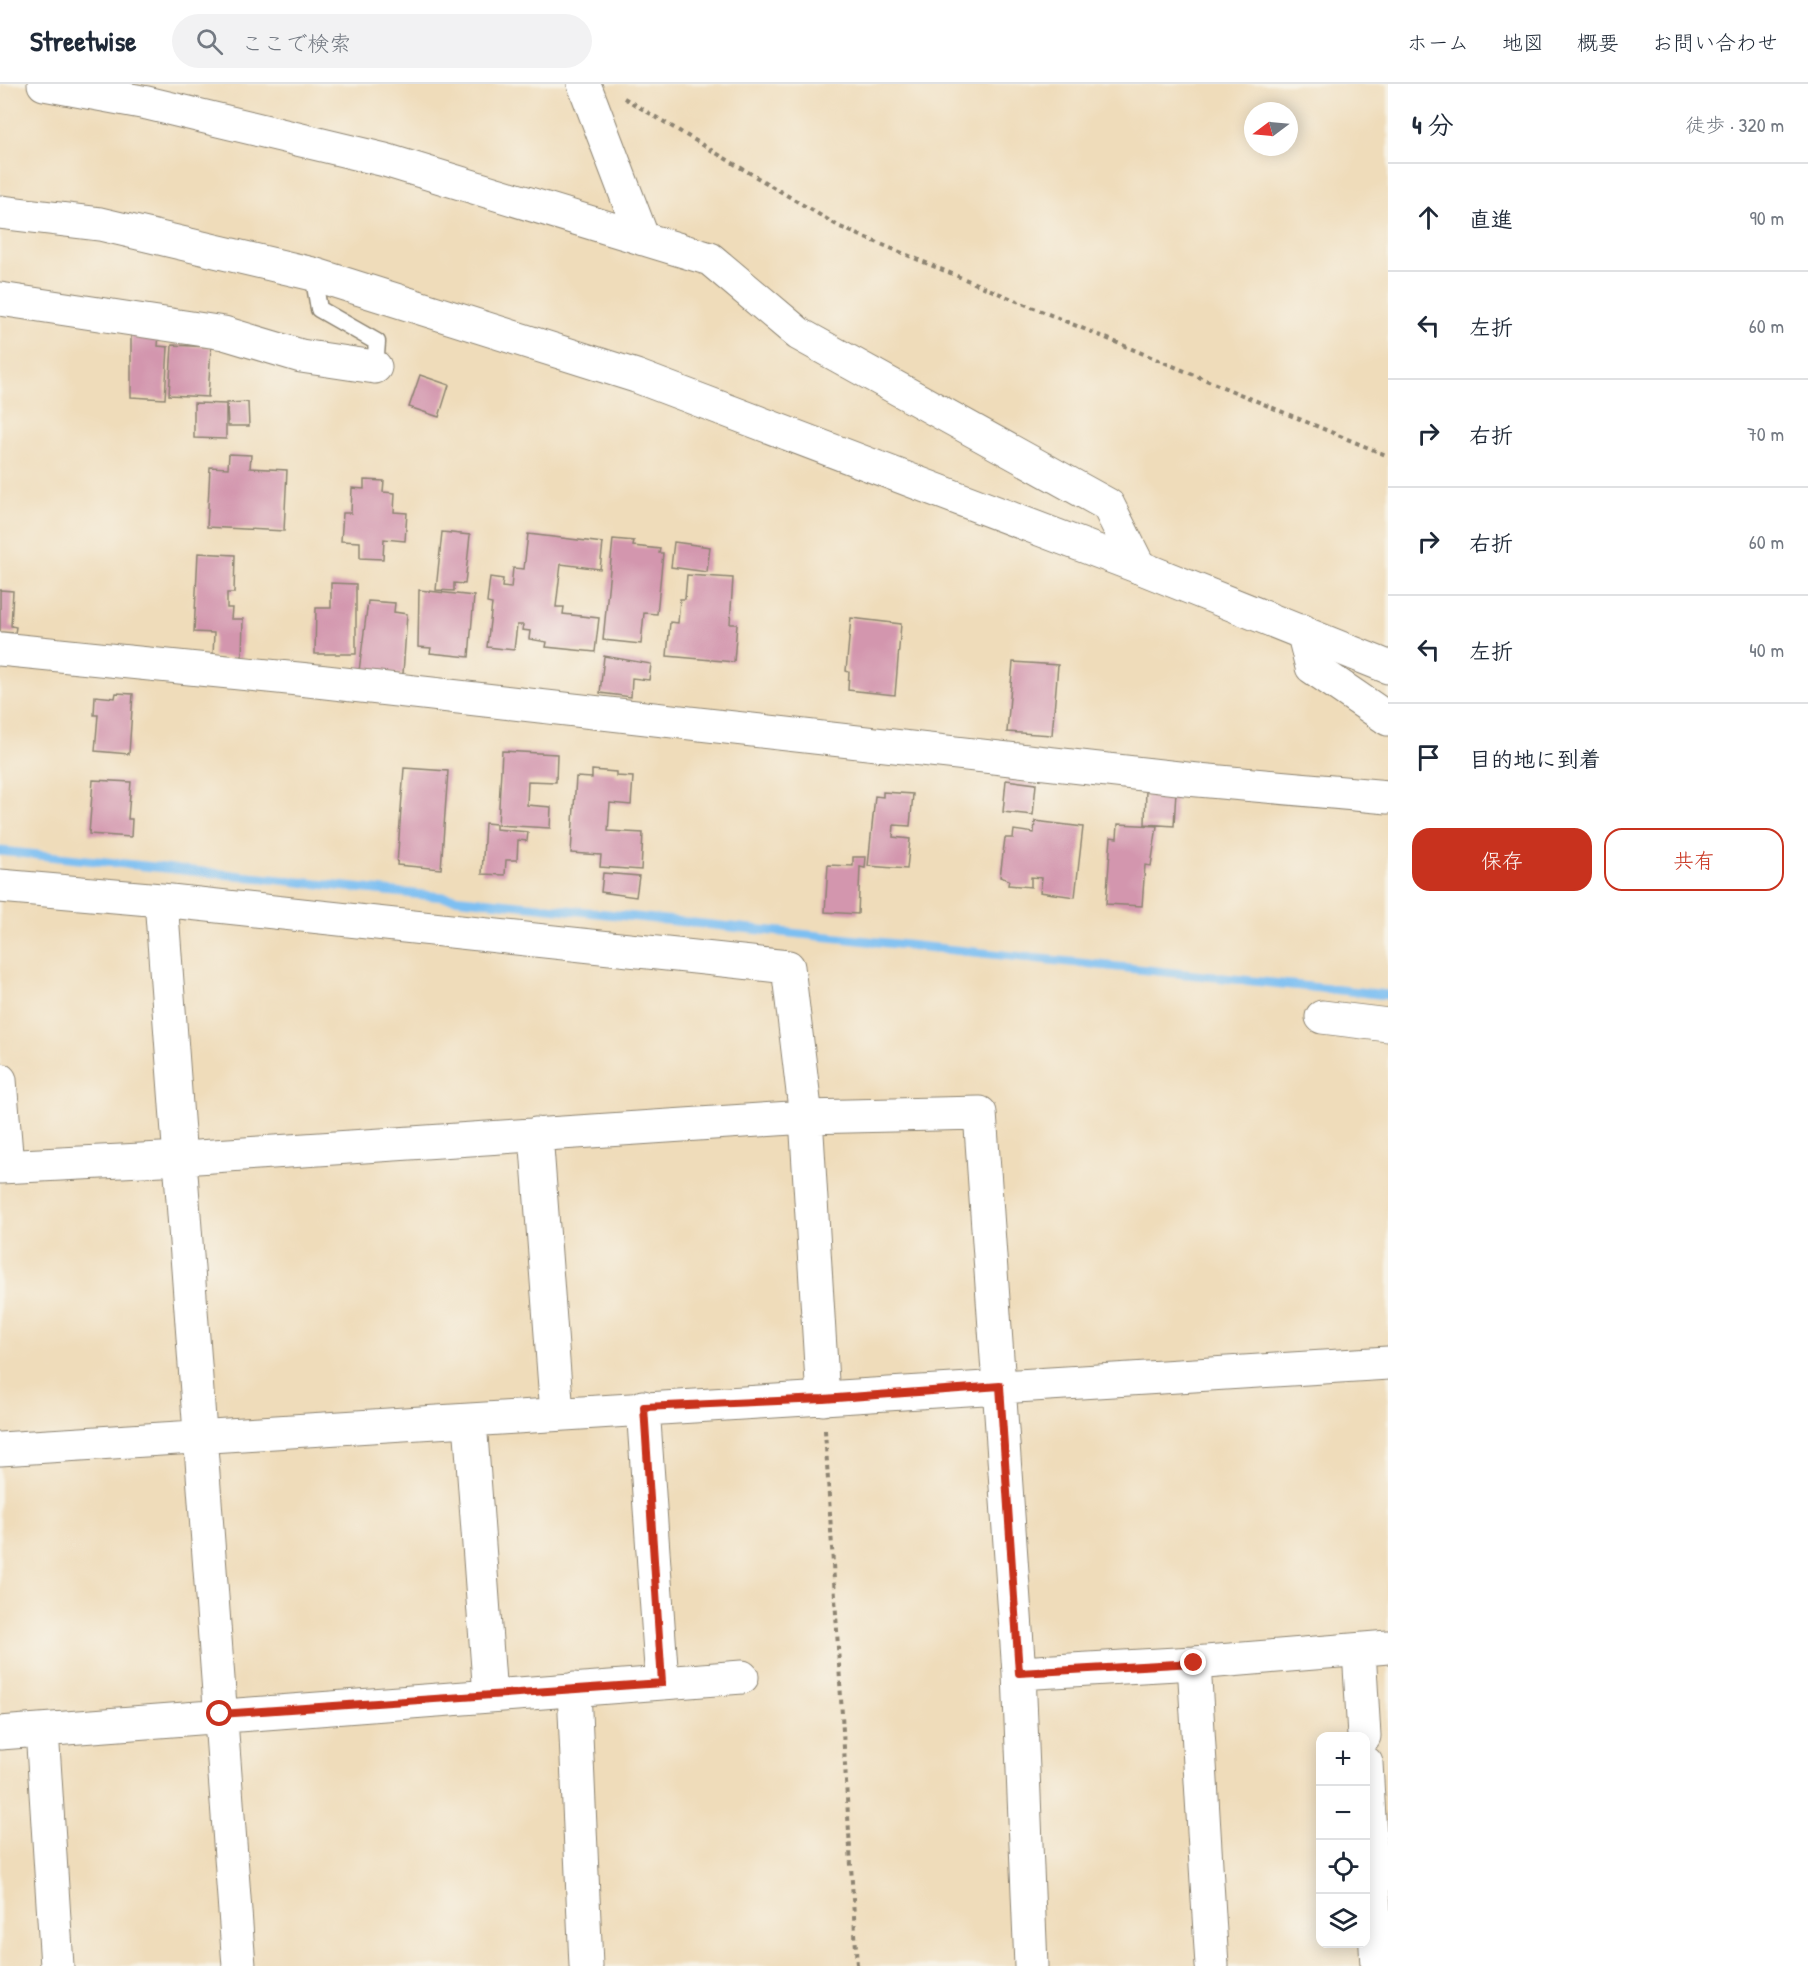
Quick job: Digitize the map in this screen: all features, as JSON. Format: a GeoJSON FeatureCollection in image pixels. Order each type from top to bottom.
{"type":"FeatureCollection","features":[{"type":"Feature","properties":{"kind":"street"},"geometry":{"type":"LineString","coordinates":[[44,84],[147,104],[385,160],[710,259],[799,334],[1108,505],[1139,567]]}},
{"type":"Feature","properties":{"kind":"street"},"geometry":{"type":"LineString","coordinates":[[584,84],[643,239]]}},
{"type":"Feature","properties":{"kind":"street"},"geometry":{"type":"LineString","coordinates":[[0,212],[100,224],[313,274],[636,376],[1139,567],[1388,667]]}},
{"type":"Feature","properties":{"kind":"street"},"geometry":{"type":"LineString","coordinates":[[0,298],[224,333],[301,356],[375,367]]}},
{"type":"Feature","properties":{"kind":"street"},"geometry":{"type":"LineString","coordinates":[[1303,631],[1312,667],[1388,719]]}},
{"type":"Feature","properties":{"kind":"street"},"geometry":{"type":"LineString","coordinates":[[0,649],[344,684],[1188,779],[1388,797]]}},
{"type":"Feature","properties":{"kind":"street"},"geometry":{"type":"LineString","coordinates":[[0,886],[161,900],[788,967],[806,1117],[823,1399]]}},
{"type":"Feature","properties":{"kind":"street"},"geometry":{"type":"LineString","coordinates":[[161,900],[182,1158],[239,1966]]}},
{"type":"Feature","properties":{"kind":"street"},"geometry":{"type":"LineString","coordinates":[[1322,1017],[1388,1024]]}},
{"type":"Feature","properties":{"kind":"street"},"geometry":{"type":"LineString","coordinates":[[0,1080],[4,1166],[182,1158],[806,1117],[980,1113],[1019,1673],[1031,1966]]}},
{"type":"Feature","properties":{"kind":"street"},"geometry":{"type":"LineString","coordinates":[[536,1134],[557,1414]]}},
{"type":"Feature","properties":{"kind":"street"},"geometry":{"type":"LineString","coordinates":[[0,1449],[470,1421],[644,1407],[823,1399],[1388,1363]]}},
{"type":"Feature","properties":{"kind":"street"},"geometry":{"type":"LineString","coordinates":[[644,1407],[662,1683]]}},
{"type":"Feature","properties":{"kind":"street"},"geometry":{"type":"LineString","coordinates":[[470,1421],[490,1696]]}},
{"type":"Feature","properties":{"kind":"street"},"geometry":{"type":"LineString","coordinates":[[1019,1673],[1194,1663],[1373,1649],[1365,1732]]}},
{"type":"Feature","properties":{"kind":"street"},"geometry":{"type":"LineString","coordinates":[[1194,1663],[1212,1966]]}},
{"type":"Feature","properties":{"kind":"street"},"geometry":{"type":"LineString","coordinates":[[0,1733],[220,1714],[742,1677]]}},
{"type":"Feature","properties":{"kind":"street"},"geometry":{"type":"LineString","coordinates":[[574,1689],[586,1966]]}},
{"type":"Feature","properties":{"kind":"street"},"geometry":{"type":"LineString","coordinates":[[42,1730],[57,1966]]}},
{"type":"Feature","properties":{"kind":"street"},"geometry":{"type":"LineString","coordinates":[[1366,1786],[1377,1966]]}},
{"type":"Feature","properties":{"kind":"lane"},"geometry":{"type":"LineString","coordinates":[[313,274],[319,309],[377,342],[375,367]]}},
{"type":"Feature","properties":{"kind":"path"},"geometry":{"type":"LineString","coordinates":[[616,94],[840,226],[1388,456]]}},
{"type":"Feature","properties":{"kind":"path"},"geometry":{"type":"LineString","coordinates":[[823,1399],[857,1966]]}},
{"type":"Feature","properties":{"kind":"building"},"geometry":{"type":"Polygon","coordinates":[[[131,332],[159,334],[158,346],[168,347],[165,399],[131,397],[131,332]]]}},
{"type":"Feature","properties":{"kind":"building"},"geometry":{"type":"Polygon","coordinates":[[[172,345],[211,347],[208,397],[169,395],[172,345]]]}},
{"type":"Feature","properties":{"kind":"building"},"geometry":{"type":"Polygon","coordinates":[[[420,375],[449,385],[439,417],[409,407],[420,375]]]}},
{"type":"Feature","properties":{"kind":"building"},"geometry":{"type":"Polygon","coordinates":[[[248,402],[249,426],[228,426],[227,403],[248,402]]]}},
{"type":"Feature","properties":{"kind":"building"},"geometry":{"type":"Polygon","coordinates":[[[194,403],[226,404],[226,439],[194,438],[194,403]]]}},
{"type":"Feature","properties":{"kind":"building"},"geometry":{"type":"Polygon","coordinates":[[[229,454],[251,455],[250,468],[287,470],[284,531],[207,527],[210,467],[228,468],[229,454]]]}},
{"type":"Feature","properties":{"kind":"building"},"geometry":{"type":"Polygon","coordinates":[[[364,480],[384,481],[383,492],[395,493],[394,512],[407,513],[405,541],[384,539],[383,559],[360,558],[360,542],[341,541],[343,513],[351,513],[352,488],[364,489],[364,480]]]}},
{"type":"Feature","properties":{"kind":"building"},"geometry":{"type":"Polygon","coordinates":[[[442,532],[470,535],[465,584],[454,583],[454,591],[436,590],[442,532]]]}},
{"type":"Feature","properties":{"kind":"building"},"geometry":{"type":"Polygon","coordinates":[[[528,534],[603,543],[600,569],[561,564],[556,607],[564,607],[563,614],[599,618],[595,652],[546,647],[547,642],[529,639],[530,631],[522,630],[523,625],[517,625],[514,650],[487,647],[492,604],[487,603],[490,577],[503,579],[502,587],[511,588],[513,568],[524,569],[528,534]]]}},
{"type":"Feature","properties":{"kind":"building"},"geometry":{"type":"Polygon","coordinates":[[[613,539],[634,541],[633,546],[660,549],[659,553],[663,553],[657,614],[644,613],[641,644],[603,640],[613,539]]]}},
{"type":"Feature","properties":{"kind":"building"},"geometry":{"type":"Polygon","coordinates":[[[674,542],[710,547],[707,572],[671,567],[674,542]]]}},
{"type":"Feature","properties":{"kind":"building"},"geometry":{"type":"Polygon","coordinates":[[[198,553],[235,555],[234,593],[227,593],[227,608],[232,608],[231,619],[243,619],[242,658],[213,656],[214,633],[194,632],[198,553]]]}},
{"type":"Feature","properties":{"kind":"building"},"geometry":{"type":"Polygon","coordinates":[[[687,575],[733,578],[730,624],[737,624],[734,662],[667,656],[670,622],[678,623],[680,599],[685,599],[687,575]]]}},
{"type":"Feature","properties":{"kind":"building"},"geometry":{"type":"Polygon","coordinates":[[[331,583],[356,584],[356,654],[315,654],[316,608],[331,608],[331,583]]]}},
{"type":"Feature","properties":{"kind":"building"},"geometry":{"type":"Polygon","coordinates":[[[0,590],[13,591],[11,626],[16,627],[15,633],[0,632],[0,590]]]}},
{"type":"Feature","properties":{"kind":"building"},"geometry":{"type":"Polygon","coordinates":[[[419,590],[474,596],[469,657],[430,653],[431,648],[418,647],[419,590]]]}},
{"type":"Feature","properties":{"kind":"building"},"geometry":{"type":"Polygon","coordinates":[[[368,601],[395,603],[394,612],[407,614],[403,674],[359,671],[368,601]]]}},
{"type":"Feature","properties":{"kind":"building"},"geometry":{"type":"Polygon","coordinates":[[[851,618],[901,624],[895,695],[848,690],[849,672],[846,671],[851,618]]]}},
{"type":"Feature","properties":{"kind":"building"},"geometry":{"type":"Polygon","coordinates":[[[604,656],[651,664],[649,680],[632,678],[631,697],[600,693],[604,656]]]}},
{"type":"Feature","properties":{"kind":"building"},"geometry":{"type":"Polygon","coordinates":[[[1013,662],[1058,665],[1052,735],[1007,732],[1013,662]]]}},
{"type":"Feature","properties":{"kind":"building"},"geometry":{"type":"Polygon","coordinates":[[[116,693],[133,694],[129,754],[95,751],[98,715],[94,715],[95,696],[115,698],[116,693]]]}},
{"type":"Feature","properties":{"kind":"building"},"geometry":{"type":"Polygon","coordinates":[[[502,751],[557,754],[556,782],[528,781],[527,805],[551,807],[550,828],[498,825],[502,751]]]}},
{"type":"Feature","properties":{"kind":"building"},"geometry":{"type":"Polygon","coordinates":[[[404,768],[448,771],[441,869],[397,865],[404,768]]]}},
{"type":"Feature","properties":{"kind":"building"},"geometry":{"type":"Polygon","coordinates":[[[592,770],[616,772],[616,776],[633,777],[631,805],[610,803],[608,831],[643,833],[641,870],[600,867],[601,855],[571,853],[576,777],[592,778],[592,770]]]}},
{"type":"Feature","properties":{"kind":"building"},"geometry":{"type":"Polygon","coordinates":[[[93,780],[131,782],[128,819],[132,819],[131,837],[89,834],[93,780]]]}},
{"type":"Feature","properties":{"kind":"building"},"geometry":{"type":"Polygon","coordinates":[[[1006,780],[1036,784],[1033,815],[1003,812],[1006,780]]]}},
{"type":"Feature","properties":{"kind":"building"},"geometry":{"type":"Polygon","coordinates":[[[1146,789],[1176,791],[1174,826],[1145,824],[1146,789]]]}},
{"type":"Feature","properties":{"kind":"building"},"geometry":{"type":"Polygon","coordinates":[[[883,792],[913,794],[910,826],[894,825],[893,837],[910,839],[907,869],[868,866],[875,796],[883,797],[883,792]]]}},
{"type":"Feature","properties":{"kind":"building"},"geometry":{"type":"Polygon","coordinates":[[[1035,821],[1083,827],[1075,897],[1040,892],[1042,878],[1031,877],[1031,887],[1008,885],[1009,880],[1000,877],[1005,838],[1013,838],[1014,830],[1034,833],[1035,821]]]}},
{"type":"Feature","properties":{"kind":"building"},"geometry":{"type":"Polygon","coordinates":[[[485,823],[496,824],[496,829],[528,832],[527,841],[518,840],[517,860],[506,860],[505,875],[482,874],[485,823]]]}},
{"type":"Feature","properties":{"kind":"building"},"geometry":{"type":"Polygon","coordinates":[[[1118,824],[1157,826],[1151,866],[1145,865],[1142,906],[1106,904],[1111,837],[1117,838],[1118,824]]]}},
{"type":"Feature","properties":{"kind":"building"},"geometry":{"type":"Polygon","coordinates":[[[853,857],[866,857],[865,868],[860,867],[858,914],[825,912],[828,865],[853,866],[853,857]]]}},
{"type":"Feature","properties":{"kind":"building"},"geometry":{"type":"Polygon","coordinates":[[[603,873],[639,876],[636,897],[601,892],[603,873]]]}},
{"type":"Feature","properties":{"kind":"waterway"},"geometry":{"type":"LineString","coordinates":[[0,851],[1388,995]]}},
{"type":"Feature","properties":{"kind":"route"},"geometry":{"type":"LineString","coordinates":[[220,1714],[662,1683],[644,1407],[823,1399],[1000,1386],[1019,1673],[1194,1663]]}}]}
